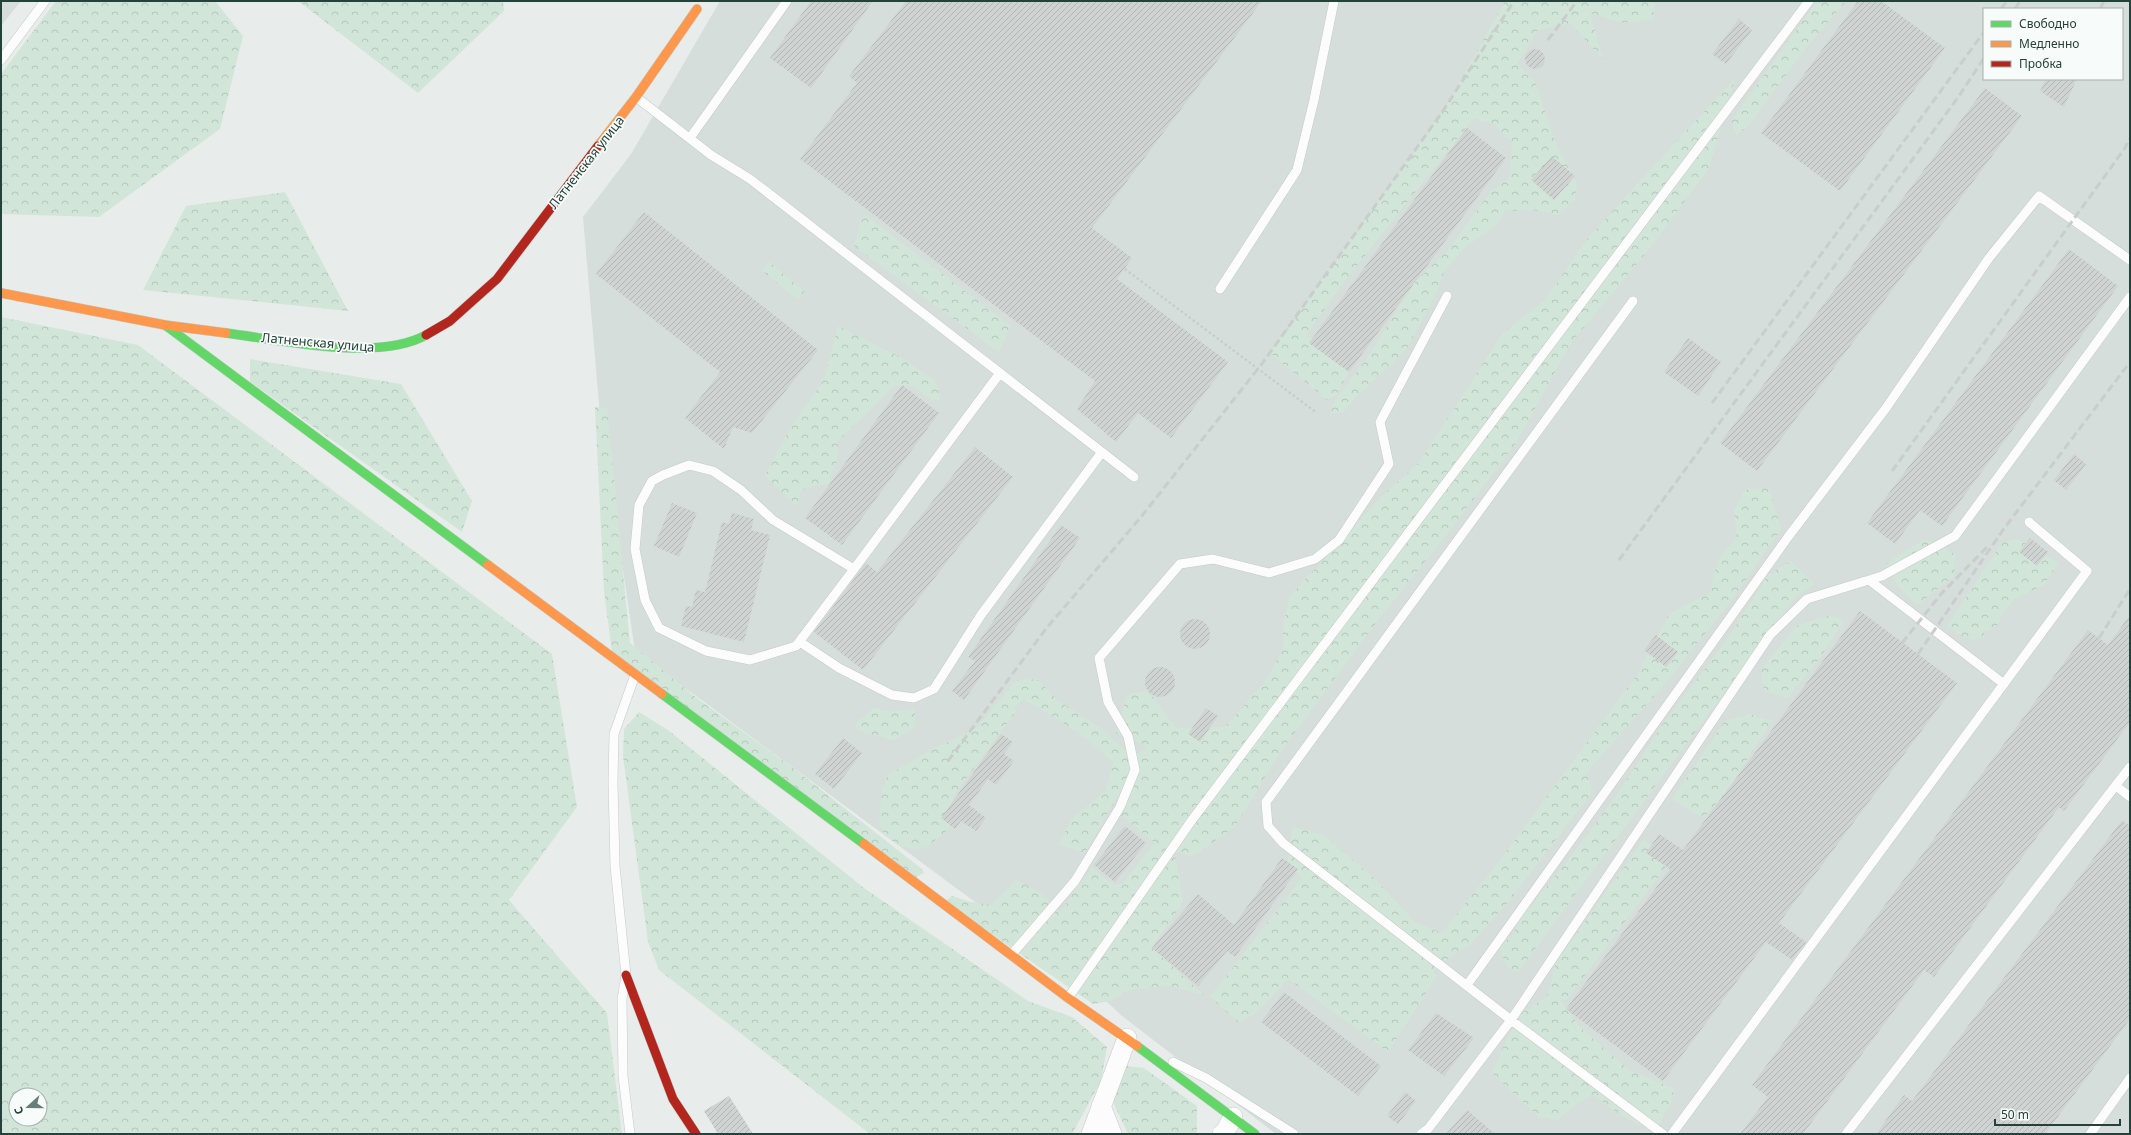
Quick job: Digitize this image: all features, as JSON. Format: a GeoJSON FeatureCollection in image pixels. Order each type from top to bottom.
{"type":"FeatureCollection","features":[{"type":"Feature","properties":{"kind":"street","name":"Латненская улица"},"geometry":{"type":"LineString","coordinates":[[1,294],[165,325],[310,344],[372,349],[415,341],[450,321],[497,279],[636,97],[699,4]]}},
{"type":"Feature","properties":{"kind":"street"},"geometry":{"type":"LineString","coordinates":[[165,325],[1012,954],[1068,998],[1131,1041],[1255,1134]]}},
{"type":"Feature","properties":{"kind":"street"},"geometry":{"type":"LineString","coordinates":[[626,975],[673,1099],[696,1134]]}},
{"type":"Feature","properties":{"kind":"street"},"geometry":{"type":"LineString","coordinates":[[1091,1134],[1101,1106],[1131,1041]]}},
{"type":"Feature","properties":{"kind":"street"},"geometry":{"type":"LineString","coordinates":[[1101,1106],[1112,1134]]}},
{"type":"Feature","properties":{"kind":"street"},"geometry":{"type":"LineString","coordinates":[[1222,1134],[1225,1132],[1233,1117]]}},
{"type":"Feature","properties":{"kind":"lane"},"geometry":{"type":"LineString","coordinates":[[1,60],[45,1]]}},
{"type":"Feature","properties":{"kind":"lane"},"geometry":{"type":"LineString","coordinates":[[690,138],[787,1]]}},
{"type":"Feature","properties":{"kind":"lane"},"geometry":{"type":"LineString","coordinates":[[1220,289],[1297,170],[1314,100],[1334,1]]}},
{"type":"Feature","properties":{"kind":"lane"},"geometry":{"type":"LineString","coordinates":[[1068,998],[1192,820],[1809,1]]}},
{"type":"Feature","properties":{"kind":"lane"},"geometry":{"type":"LineString","coordinates":[[636,97],[711,155],[750,179],[1134,477]]}},
{"type":"Feature","properties":{"kind":"lane"},"geometry":{"type":"LineString","coordinates":[[1467,985],[1788,536],[1886,408],[1989,258],[2039,196],[2130,260]]}},
{"type":"Feature","properties":{"kind":"lane"},"geometry":{"type":"LineString","coordinates":[[1012,954],[1076,881],[1120,807],[1135,770],[1128,736],[1108,702],[1099,658],[1180,564],[1213,559],[1269,573],[1315,559],[1339,540],[1389,464],[1380,422],[1447,296]]}},
{"type":"Feature","properties":{"kind":"lane"},"geometry":{"type":"LineString","coordinates":[[1421,1134],[1428,1129],[1511,1020],[1770,635],[1807,599],[1882,576],[1955,536],[2130,297]]}},
{"type":"Feature","properties":{"kind":"lane"},"geometry":{"type":"LineString","coordinates":[[1633,301],[1266,802],[1268,826],[1283,843],[1511,1020],[1663,1134]]}},
{"type":"Feature","properties":{"kind":"lane"},"geometry":{"type":"LineString","coordinates":[[854,569],[773,520],[741,490],[713,471],[689,465],[663,475],[652,481],[640,505],[635,548],[645,600],[659,628],[706,651],[750,660],[796,646],[800,642],[1000,373]]}},
{"type":"Feature","properties":{"kind":"lane"},"geometry":{"type":"LineString","coordinates":[[800,642],[839,668],[892,695],[914,698],[934,689],[981,614],[1102,452]]}},
{"type":"Feature","properties":{"kind":"lane"},"geometry":{"type":"LineString","coordinates":[[1672,1134],[2087,571],[2029,522]]}},
{"type":"Feature","properties":{"kind":"lane"},"geometry":{"type":"LineString","coordinates":[[1869,580],[2004,684]]}},
{"type":"Feature","properties":{"kind":"lane"},"geometry":{"type":"LineString","coordinates":[[630,1134],[624,1076],[622,999],[626,975],[615,866],[613,783],[614,734],[635,675]]}},
{"type":"Feature","properties":{"kind":"lane"},"geometry":{"type":"LineString","coordinates":[[1846,1134],[2130,767]]}},
{"type":"Feature","properties":{"kind":"lane"},"geometry":{"type":"LineString","coordinates":[[2116,786],[2130,797]]}},
{"type":"Feature","properties":{"kind":"lane"},"geometry":{"type":"LineString","coordinates":[[1131,1041],[1206,1078],[1294,1134]]}},
{"type":"Feature","properties":{"kind":"lane"},"geometry":{"type":"LineString","coordinates":[[2090,1134],[2130,1078]]}},
{"type":"Feature","properties":{"kind":"path"},"geometry":{"type":"LineString","coordinates":[[1125,268],[1317,413]]}},
{"type":"Feature","properties":{"kind":"shaded area"},"geometry":{"type":"Polygon","coordinates":[[[1,1],[21,1],[1,26],[1,1]]]}},
{"type":"Feature","properties":{"kind":"shaded area"},"geometry":{"type":"Polygon","coordinates":[[[720,1],[2130,1],[2130,1134],[1276,1134],[1122,1016],[1093,989],[635,651],[600,416],[583,217],[631,154],[720,1]]]}},
{"type":"Feature","properties":{"kind":"green space"},"geometry":{"type":"Polygon","coordinates":[[[56,1],[215,1],[243,36],[220,129],[99,217],[1,214],[1,74],[56,1]]]}},
{"type":"Feature","properties":{"kind":"green space"},"geometry":{"type":"Polygon","coordinates":[[[298,1],[503,1],[504,11],[418,93],[298,1]]]}},
{"type":"Feature","properties":{"kind":"green space"},"geometry":{"type":"Polygon","coordinates":[[[1505,1],[1655,1],[1653,19],[1624,23],[1590,13],[1603,59],[1570,23],[1537,31],[1517,64],[1535,82],[1556,144],[1577,185],[1575,199],[1558,215],[1533,210],[1505,211],[1496,226],[1469,244],[1444,271],[1437,292],[1406,350],[1357,396],[1343,412],[1330,414],[1334,402],[1368,357],[1415,282],[1448,250],[1491,191],[1509,179],[1512,142],[1493,124],[1473,119],[1337,291],[1307,334],[1318,349],[1349,372],[1336,395],[1327,400],[1270,353],[1444,110],[1505,1]]]}},
{"type":"Feature","properties":{"kind":"green space"},"geometry":{"type":"Polygon","coordinates":[[[1817,1],[1846,1],[1806,48],[1747,127],[1736,135],[1731,121],[1817,1]]]}},
{"type":"Feature","properties":{"kind":"green space"},"geometry":{"type":"Polygon","coordinates":[[[1735,78],[1709,168],[1650,248],[1571,343],[1516,443],[1448,533],[1382,615],[1279,754],[1235,827],[1192,857],[1170,850],[1176,859],[1183,903],[1156,940],[1152,948],[1204,995],[1170,986],[1134,989],[1125,992],[1111,1001],[1093,1004],[945,902],[952,896],[971,902],[992,905],[1016,879],[1041,894],[1061,912],[1076,888],[1092,868],[1113,885],[1122,884],[1155,843],[1121,815],[1123,787],[1085,853],[1058,844],[1074,817],[1106,791],[1113,763],[1082,735],[1023,699],[1015,708],[1016,711],[953,796],[949,829],[927,847],[915,849],[899,846],[884,834],[879,822],[882,790],[888,775],[931,750],[976,729],[1015,681],[1027,679],[1038,680],[1056,699],[1103,730],[1130,755],[1147,750],[1142,743],[1116,733],[1127,695],[1147,690],[1176,728],[1225,727],[1264,683],[1283,649],[1283,625],[1290,596],[1387,491],[1419,463],[1503,333],[1544,301],[1588,238],[1735,78]]]}},
{"type":"Feature","properties":{"kind":"green space"},"geometry":{"type":"Polygon","coordinates":[[[285,192],[348,311],[143,290],[186,206],[285,192]]]}},
{"type":"Feature","properties":{"kind":"green space"},"geometry":{"type":"Polygon","coordinates":[[[863,214],[1011,326],[999,352],[854,246],[863,214]]]}},
{"type":"Feature","properties":{"kind":"green space"},"geometry":{"type":"Polygon","coordinates":[[[769,262],[804,291],[799,300],[762,271],[769,262]]]}},
{"type":"Feature","properties":{"kind":"green space"},"geometry":{"type":"Polygon","coordinates":[[[1,317],[138,345],[552,654],[577,807],[509,900],[607,1013],[622,1134],[1,1134],[1,317]]]}},
{"type":"Feature","properties":{"kind":"green space"},"geometry":{"type":"Polygon","coordinates":[[[838,326],[900,357],[937,382],[940,400],[932,400],[915,386],[894,386],[838,441],[837,461],[830,476],[830,484],[813,486],[802,490],[796,505],[765,476],[790,428],[824,380],[838,326]]]}},
{"type":"Feature","properties":{"kind":"green space"},"geometry":{"type":"Polygon","coordinates":[[[250,359],[401,384],[472,501],[462,532],[250,382],[250,359]]]}},
{"type":"Feature","properties":{"kind":"green space"},"geometry":{"type":"Polygon","coordinates":[[[595,407],[607,408],[630,643],[698,699],[796,770],[922,869],[924,873],[916,877],[612,652],[604,591],[595,407]]]}},
{"type":"Feature","properties":{"kind":"green space"},"geometry":{"type":"Polygon","coordinates":[[[1769,488],[1781,529],[1728,605],[1663,686],[1586,773],[1593,791],[1509,901],[1469,946],[1453,954],[1433,972],[1437,976],[1388,1052],[1288,979],[1254,1014],[1239,1023],[1210,997],[1302,878],[1287,862],[1293,827],[1323,835],[1376,880],[1415,922],[1442,933],[1500,860],[1637,675],[1669,614],[1709,593],[1718,560],[1737,537],[1734,511],[1745,490],[1769,488]]]}},
{"type":"Feature","properties":{"kind":"green space"},"geometry":{"type":"Polygon","coordinates":[[[1925,539],[1956,555],[1954,576],[1917,605],[1897,585],[1886,564],[1925,539]]]}},
{"type":"Feature","properties":{"kind":"green space"},"geometry":{"type":"Polygon","coordinates":[[[2018,539],[2058,563],[2044,585],[2016,598],[2003,612],[1998,625],[1984,632],[1984,637],[1974,640],[1965,638],[1947,626],[2002,543],[2018,539]]]}},
{"type":"Feature","properties":{"kind":"green space"},"geometry":{"type":"Polygon","coordinates":[[[1791,561],[1814,584],[1795,597],[1518,972],[1507,966],[1497,943],[1510,939],[1522,917],[1572,855],[1616,796],[1663,724],[1726,641],[1768,575],[1791,561]]]}},
{"type":"Feature","properties":{"kind":"green space"},"geometry":{"type":"Polygon","coordinates":[[[1831,615],[1844,621],[1817,662],[1787,698],[1764,690],[1761,670],[1796,626],[1831,615]]]}},
{"type":"Feature","properties":{"kind":"green space"},"geometry":{"type":"Polygon","coordinates":[[[874,708],[886,711],[915,709],[915,727],[894,740],[859,731],[855,726],[858,721],[874,708]]]}},
{"type":"Feature","properties":{"kind":"green space"},"geometry":{"type":"Polygon","coordinates":[[[639,712],[668,730],[864,888],[1028,1001],[1072,1017],[1107,1047],[1101,1081],[1072,1134],[870,1134],[659,970],[648,942],[623,756],[624,729],[639,712]]]}},
{"type":"Feature","properties":{"kind":"green space"},"geometry":{"type":"Polygon","coordinates":[[[1750,714],[1772,721],[1722,798],[1704,816],[1695,814],[1672,799],[1725,721],[1750,714]]]}},
{"type":"Feature","properties":{"kind":"green space"},"geometry":{"type":"Polygon","coordinates":[[[1644,839],[1667,865],[1569,997],[1565,1000],[1560,1000],[1580,1027],[1630,1071],[1674,1088],[1671,1103],[1654,1132],[1625,1118],[1593,1095],[1579,1102],[1557,1120],[1539,1117],[1492,1073],[1506,1041],[1523,1012],[1547,997],[1556,962],[1644,839]]]}},
{"type":"Feature","properties":{"kind":"green space"},"geometry":{"type":"Polygon","coordinates":[[[1126,1066],[1144,1068],[1197,1106],[1197,1134],[1128,1134],[1113,1102],[1126,1066]]]}},
{"type":"Feature","properties":{"kind":"building"},"geometry":{"type":"Polygon","coordinates":[[[811,1],[873,1],[811,88],[770,58],[811,1]]]}},
{"type":"Feature","properties":{"kind":"building"},"geometry":{"type":"Polygon","coordinates":[[[906,1],[1262,1],[1092,228],[1132,258],[1117,279],[1228,362],[1171,438],[1138,413],[1116,442],[1077,409],[1095,381],[800,159],[857,83],[849,76],[906,1]]]}},
{"type":"Feature","properties":{"kind":"building"},"geometry":{"type":"Polygon","coordinates":[[[1858,1],[1881,1],[1945,48],[1840,191],[1761,133],[1858,1]]]}},
{"type":"Feature","properties":{"kind":"building"},"geometry":{"type":"Polygon","coordinates":[[[1739,19],[1752,30],[1726,64],[1712,54],[1739,19]]]}},
{"type":"Feature","properties":{"kind":"building"},"geometry":{"type":"Polygon","coordinates":[[[1535,49],[1542,52],[1545,59],[1542,66],[1535,69],[1528,66],[1525,59],[1528,52],[1535,49]]]}},
{"type":"Feature","properties":{"kind":"building"},"geometry":{"type":"Polygon","coordinates":[[[2046,80],[2077,80],[2064,107],[2040,91],[2046,80]]]}},
{"type":"Feature","properties":{"kind":"building"},"geometry":{"type":"Polygon","coordinates":[[[1985,88],[2022,116],[1757,471],[1720,443],[1985,88]]]}},
{"type":"Feature","properties":{"kind":"building"},"geometry":{"type":"Polygon","coordinates":[[[1467,128],[1506,158],[1349,372],[1309,343],[1467,128]]]}},
{"type":"Feature","properties":{"kind":"building"},"geometry":{"type":"Polygon","coordinates":[[[1552,156],[1575,176],[1554,200],[1531,180],[1552,156]]]}},
{"type":"Feature","properties":{"kind":"building"},"geometry":{"type":"Polygon","coordinates":[[[644,212],[818,350],[752,433],[733,427],[724,449],[685,418],[720,372],[596,274],[644,212]]]}},
{"type":"Feature","properties":{"kind":"building"},"geometry":{"type":"Polygon","coordinates":[[[2069,249],[2118,286],[1942,526],[1920,510],[1895,544],[1867,523],[2069,249]]]}},
{"type":"Feature","properties":{"kind":"building"},"geometry":{"type":"Polygon","coordinates":[[[1688,338],[1721,362],[1698,396],[1664,372],[1688,338]]]}},
{"type":"Feature","properties":{"kind":"building"},"geometry":{"type":"Polygon","coordinates":[[[902,385],[939,413],[842,545],[805,518],[902,385]]]}},
{"type":"Feature","properties":{"kind":"building"},"geometry":{"type":"Polygon","coordinates":[[[975,447],[1013,477],[863,670],[814,632],[866,563],[877,572],[975,447]]]}},
{"type":"Feature","properties":{"kind":"building"},"geometry":{"type":"Polygon","coordinates":[[[2074,454],[2086,464],[2066,490],[2054,480],[2074,454]]]}},
{"type":"Feature","properties":{"kind":"building"},"geometry":{"type":"Polygon","coordinates":[[[672,503],[697,513],[679,557],[654,546],[672,503]]]}},
{"type":"Feature","properties":{"kind":"building"},"geometry":{"type":"Polygon","coordinates":[[[732,513],[754,519],[751,530],[770,535],[744,642],[681,626],[686,606],[692,607],[696,590],[705,592],[722,522],[729,524],[732,513]]]}},
{"type":"Feature","properties":{"kind":"building"},"geometry":{"type":"Polygon","coordinates":[[[1061,525],[1080,538],[964,700],[952,691],[975,661],[968,657],[1061,525]]]}},
{"type":"Feature","properties":{"kind":"building"},"geometry":{"type":"Polygon","coordinates":[[[2030,538],[2048,552],[2037,566],[2019,552],[2030,538]]]}},
{"type":"Feature","properties":{"kind":"building"},"geometry":{"type":"Polygon","coordinates":[[[1860,611],[1957,683],[1779,923],[1806,942],[1792,960],[1766,942],[1663,1081],[1566,1009],[1670,869],[1646,853],[1659,834],[1683,850],[1860,611]]]}},
{"type":"Feature","properties":{"kind":"building"},"geometry":{"type":"Polygon","coordinates":[[[2130,615],[2130,722],[2064,811],[2059,807],[1934,977],[1924,970],[1803,1134],[1740,1134],[1768,1097],[1752,1085],[2088,630],[2108,645],[2130,615]]]}},
{"type":"Feature","properties":{"kind":"building"},"geometry":{"type":"Polygon","coordinates":[[[1195,619],[1206,623],[1210,634],[1206,645],[1195,649],[1184,645],[1180,634],[1184,623],[1195,619]]]}},
{"type":"Feature","properties":{"kind":"building"},"geometry":{"type":"Polygon","coordinates":[[[1656,635],[1678,652],[1666,667],[1644,650],[1656,635]]]}},
{"type":"Feature","properties":{"kind":"building"},"geometry":{"type":"Polygon","coordinates":[[[1160,667],[1171,671],[1175,682],[1171,693],[1160,697],[1149,693],[1145,682],[1149,671],[1160,667]]]}},
{"type":"Feature","properties":{"kind":"building"},"geometry":{"type":"Polygon","coordinates":[[[1206,708],[1218,716],[1200,742],[1188,734],[1206,708]]]}},
{"type":"Feature","properties":{"kind":"building"},"geometry":{"type":"Polygon","coordinates":[[[1001,734],[1013,742],[1004,754],[1014,761],[996,785],[988,779],[969,805],[986,818],[976,831],[961,821],[955,829],[941,818],[1001,734]]]}},
{"type":"Feature","properties":{"kind":"building"},"geometry":{"type":"Polygon","coordinates":[[[843,738],[862,753],[834,789],[815,774],[843,738]]]}},
{"type":"Feature","properties":{"kind":"building"},"geometry":{"type":"Polygon","coordinates":[[[2122,820],[2130,826],[2130,1019],[2045,1134],[1876,1134],[1904,1095],[1912,1101],[2122,820]]]}},
{"type":"Feature","properties":{"kind":"building"},"geometry":{"type":"Polygon","coordinates":[[[1125,826],[1146,843],[1115,882],[1094,865],[1125,826]]]}},
{"type":"Feature","properties":{"kind":"building"},"geometry":{"type":"Polygon","coordinates":[[[1282,858],[1298,869],[1235,957],[1227,951],[1198,986],[1152,948],[1198,894],[1234,925],[1282,858]]]}},
{"type":"Feature","properties":{"kind":"building"},"geometry":{"type":"Polygon","coordinates":[[[1284,992],[1381,1066],[1358,1096],[1261,1022],[1284,992]]]}},
{"type":"Feature","properties":{"kind":"building"},"geometry":{"type":"Polygon","coordinates":[[[1436,1013],[1474,1038],[1444,1076],[1408,1050],[1436,1013]]]}},
{"type":"Feature","properties":{"kind":"building"},"geometry":{"type":"Polygon","coordinates":[[[1405,1092],[1416,1101],[1398,1124],[1387,1116],[1405,1092]]]}},
{"type":"Feature","properties":{"kind":"building"},"geometry":{"type":"Polygon","coordinates":[[[729,1096],[753,1134],[718,1134],[704,1111],[729,1096]]]}},
{"type":"Feature","properties":{"kind":"building"},"geometry":{"type":"Polygon","coordinates":[[[1467,1110],[1495,1134],[1446,1134],[1467,1110]]]}},
{"type":"Feature","properties":{"kind":"railway"},"geometry":{"type":"LineString","coordinates":[[948,761],[1045,630],[1141,517],[1261,365],[1441,114],[1514,1]]}},
{"type":"Feature","properties":{"kind":"railway"},"geometry":{"type":"LineString","coordinates":[[1548,40],[1577,1]]}},
{"type":"Feature","properties":{"kind":"railway"},"geometry":{"type":"LineString","coordinates":[[2002,8],[2007,1]]}},
{"type":"Feature","properties":{"kind":"railway"},"geometry":{"type":"LineString","coordinates":[[2016,8],[2020,1]]}},
{"type":"Feature","properties":{"kind":"railway"},"geometry":{"type":"LineString","coordinates":[[2100,8],[2104,1]]}},
{"type":"Feature","properties":{"kind":"railway"},"geometry":{"type":"LineString","coordinates":[[1712,403],[1983,33]]}},
{"type":"Feature","properties":{"kind":"railway"},"geometry":{"type":"LineString","coordinates":[[1619,560],[1959,96],[1983,60]]}},
{"type":"Feature","properties":{"kind":"railway"},"geometry":{"type":"LineString","coordinates":[[1892,471],[2125,148],[2130,138]]}},
{"type":"Feature","properties":{"kind":"railway"},"geometry":{"type":"LineString","coordinates":[[1918,654],[2003,530],[2130,362]]}},
{"type":"Feature","properties":{"kind":"railway"},"geometry":{"type":"LineString","coordinates":[[1902,643],[1941,594],[1988,546]]}},
{"type":"Feature","properties":{"kind":"railway"},"geometry":{"type":"LineString","coordinates":[[2099,638],[2130,589]]}},
{"type":"Feature","properties":{"kind":"traffic: fast"},"geometry":{"type":"LineString","coordinates":[[165,325],[488,565]]}},
{"type":"Feature","properties":{"kind":"traffic: fast"},"geometry":{"type":"LineString","coordinates":[[226,333],[301,344],[356,348],[382,347],[406,343],[426,335]]}},
{"type":"Feature","properties":{"kind":"traffic: fast"},"geometry":{"type":"LineString","coordinates":[[662,694],[864,844]]}},
{"type":"Feature","properties":{"kind":"traffic: fast"},"geometry":{"type":"LineString","coordinates":[[1137,1046],[1255,1134]]}},
{"type":"Feature","properties":{"kind":"traffic: slow"},"geometry":{"type":"LineString","coordinates":[[598,146],[636,97],[697,9]]}},
{"type":"Feature","properties":{"kind":"traffic: slow"},"geometry":{"type":"LineString","coordinates":[[1,293],[165,325],[226,333]]}},
{"type":"Feature","properties":{"kind":"traffic: slow"},"geometry":{"type":"LineString","coordinates":[[488,565],[662,694]]}},
{"type":"Feature","properties":{"kind":"traffic: slow"},"geometry":{"type":"LineString","coordinates":[[864,844],[1068,998],[1137,1046]]}},
{"type":"Feature","properties":{"kind":"traffic: jam"},"geometry":{"type":"LineString","coordinates":[[426,335],[450,321],[497,279],[598,146]]}},
{"type":"Feature","properties":{"kind":"traffic: jam"},"geometry":{"type":"LineString","coordinates":[[626,975],[673,1099],[696,1134]]}}]}
